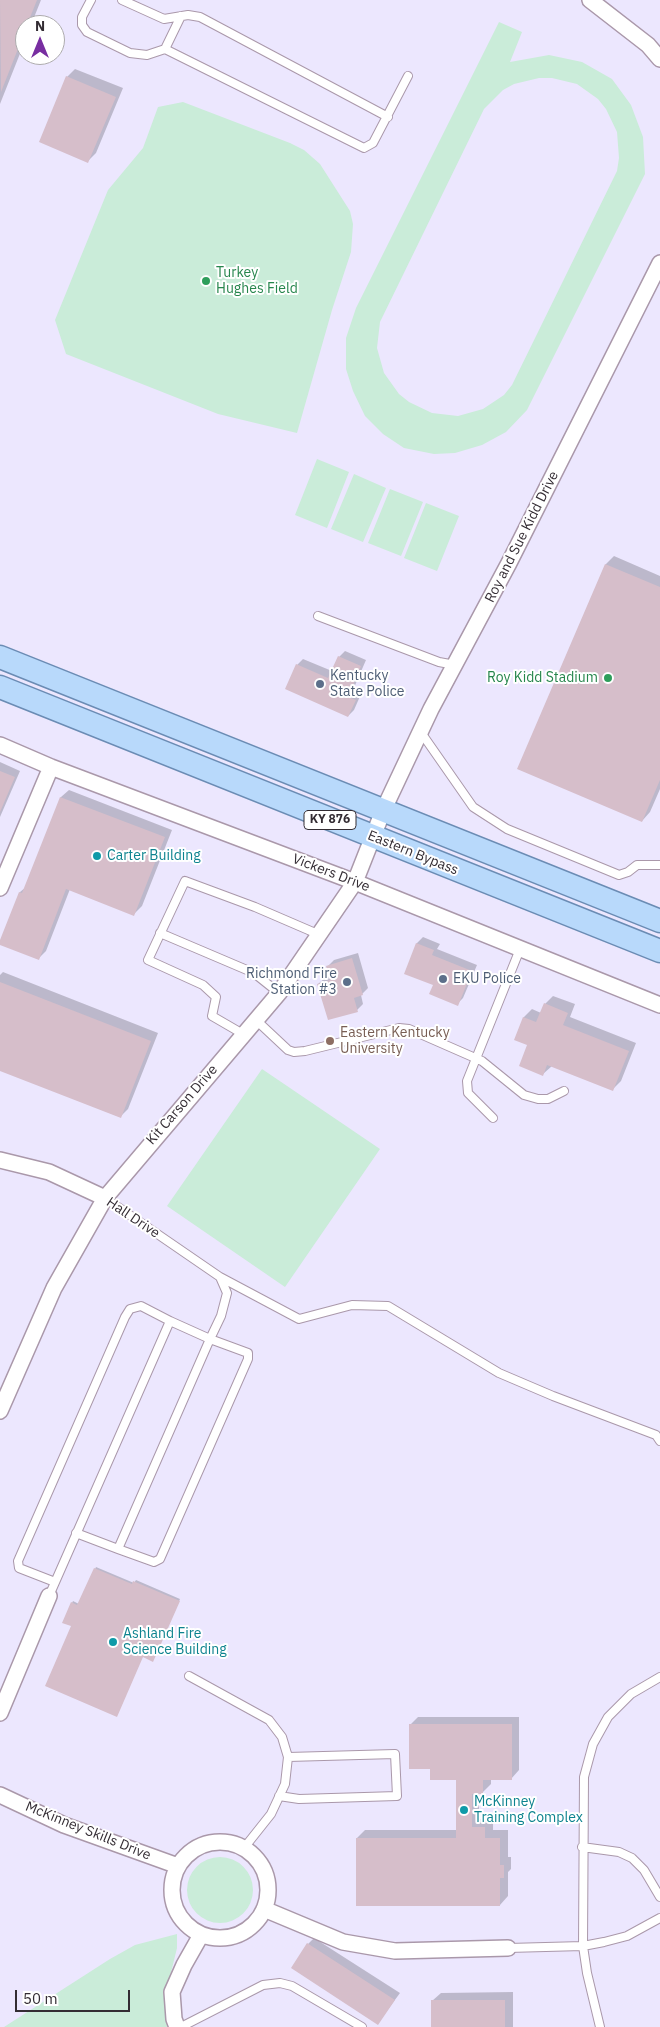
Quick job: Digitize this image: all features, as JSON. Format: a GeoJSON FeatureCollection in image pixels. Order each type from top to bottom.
{"type":"FeatureCollection","features":[{"type":"Feature","properties":{"kind":"main road","name":"Eastern Bypass"},"geometry":{"type":"LineString","coordinates":[[0,657],[660,921]]}},
{"type":"Feature","properties":{"kind":"main road","name":"Eastern Bypass"},"geometry":{"type":"LineString","coordinates":[[0,687],[660,952]]}},
{"type":"Feature","properties":{"kind":"street"},"geometry":{"type":"LineString","coordinates":[[590,0],[648,45],[660,59]]}},
{"type":"Feature","properties":{"kind":"street","name":"Roy and Sue Kidd Drive"},"geometry":{"type":"LineString","coordinates":[[383,811],[420,731],[509,563],[660,263]]}},
{"type":"Feature","properties":{"kind":"street","name":"Vickers Drive"},"geometry":{"type":"LineString","coordinates":[[0,745],[51,767],[354,882],[660,1005]]}},
{"type":"Feature","properties":{"kind":"street"},"geometry":{"type":"LineString","coordinates":[[0,888],[51,767]]}},
{"type":"Feature","properties":{"kind":"street","name":"Kit Carson Drive"},"geometry":{"type":"LineString","coordinates":[[0,1411],[54,1288],[105,1198],[279,993],[320,935],[354,882],[383,811]]}},
{"type":"Feature","properties":{"kind":"street","name":"Hall Drive"},"geometry":{"type":"LineString","coordinates":[[0,1160],[49,1172],[105,1198]]}},
{"type":"Feature","properties":{"kind":"street"},"geometry":{"type":"LineString","coordinates":[[0,1713],[49,1596]]}},
{"type":"Feature","properties":{"kind":"street","name":"McKinney Skills Drive"},"geometry":{"type":"LineString","coordinates":[[0,1794],[64,1825],[178,1866]]}},
{"type":"Feature","properties":{"kind":"street"},"geometry":{"type":"LineString","coordinates":[[229,1842],[244,1848],[254,1856],[265,1872],[268,1890],[264,1909],[253,1925],[238,1935],[219,1938],[201,1935],[185,1924],[175,1909],[171,1890],[172,1881],[178,1866],[192,1850],[210,1843],[229,1842]]}},
{"type":"Feature","properties":{"kind":"street"},"geometry":{"type":"LineString","coordinates":[[264,1909],[343,1942],[388,1950],[508,1948]]}},
{"type":"Feature","properties":{"kind":"street"},"geometry":{"type":"LineString","coordinates":[[179,2027],[174,2018],[172,1992],[184,1965],[201,1935]]}},
{"type":"Feature","properties":{"kind":"lane"},"geometry":{"type":"LineString","coordinates":[[91,0],[82,17],[82,25],[87,32],[130,52],[147,55],[165,49],[364,148],[373,143],[408,76]]}},
{"type":"Feature","properties":{"kind":"lane"},"geometry":{"type":"LineString","coordinates":[[122,0],[164,19],[181,16],[200,16],[388,117]]}},
{"type":"Feature","properties":{"kind":"lane"},"geometry":{"type":"LineString","coordinates":[[165,49],[181,16]]}},
{"type":"Feature","properties":{"kind":"lane"},"geometry":{"type":"LineString","coordinates":[[318,616],[439,662],[455,665]]}},
{"type":"Feature","properties":{"kind":"lane"},"geometry":{"type":"LineString","coordinates":[[420,731],[473,808],[507,829],[618,875],[628,872],[636,865],[660,865]]}},
{"type":"Feature","properties":{"kind":"lane"},"geometry":{"type":"LineString","coordinates":[[243,1034],[212,1016],[216,997],[204,984],[148,960],[185,881],[255,907],[320,935]]}},
{"type":"Feature","properties":{"kind":"lane"},"geometry":{"type":"LineString","coordinates":[[160,933],[254,973],[279,993]]}},
{"type":"Feature","properties":{"kind":"lane"},"geometry":{"type":"LineString","coordinates":[[493,1118],[468,1093],[466,1087],[520,949]]}},
{"type":"Feature","properties":{"kind":"lane"},"geometry":{"type":"LineString","coordinates":[[256,1020],[288,1050],[294,1052],[399,1028],[409,1029],[476,1058],[510,1081],[524,1095],[538,1099],[548,1099],[564,1091]]}},
{"type":"Feature","properties":{"kind":"lane","name":"Hall Drive"},"geometry":{"type":"LineString","coordinates":[[105,1198],[220,1277],[300,1319],[352,1305],[388,1306],[499,1373],[553,1396],[656,1435],[660,1441]]}},
{"type":"Feature","properties":{"kind":"lane"},"geometry":{"type":"LineString","coordinates":[[118,1549],[221,1316],[227,1293],[220,1277]]}},
{"type":"Feature","properties":{"kind":"lane"},"geometry":{"type":"LineString","coordinates":[[55,1582],[19,1568],[18,1561],[130,1309],[141,1306],[170,1321],[248,1353],[248,1360],[160,1559],[154,1562],[76,1533]]}},
{"type":"Feature","properties":{"kind":"lane"},"geometry":{"type":"LineString","coordinates":[[49,1596],[170,1321]]}},
{"type":"Feature","properties":{"kind":"lane"},"geometry":{"type":"LineString","coordinates":[[190,1676],[269,1720],[282,1737],[288,1757],[285,1784],[271,1814],[244,1848]]}},
{"type":"Feature","properties":{"kind":"lane"},"geometry":{"type":"LineString","coordinates":[[600,2027],[588,1981],[583,1946],[582,1847],[584,1777],[593,1744],[608,1717],[619,1705],[644,1685],[660,1677]]}},
{"type":"Feature","properties":{"kind":"lane"},"geometry":{"type":"LineString","coordinates":[[279,1796],[299,1799],[397,1796],[395,1754],[288,1757]]}},
{"type":"Feature","properties":{"kind":"lane"},"geometry":{"type":"LineString","coordinates":[[582,1847],[618,1852],[632,1858],[644,1870],[660,1897]]}},
{"type":"Feature","properties":{"kind":"lane"},"geometry":{"type":"LineString","coordinates":[[508,1948],[583,1946],[627,1936],[660,1918]]}},
{"type":"Feature","properties":{"kind":"lane"},"geometry":{"type":"LineString","coordinates":[[179,2027],[263,1985],[280,1982],[292,1986],[362,2027]]}},
{"type":"Feature","properties":{"kind":"shaded area","name":"Eastern Kentucky University"},"geometry":{"type":"Polygon","coordinates":[[[0,0],[660,0],[660,2027],[0,2027],[0,0]]]}},
{"type":"Feature","properties":{"kind":"green space"},"geometry":{"type":"Polygon","coordinates":[[[499,22],[522,32],[510,62],[549,55],[582,62],[612,79],[631,105],[643,137],[645,174],[527,410],[506,432],[482,445],[455,453],[434,454],[404,448],[383,434],[365,416],[353,391],[346,369],[346,338],[356,308],[499,22]],[[539,78],[514,84],[503,90],[484,109],[380,322],[377,348],[384,373],[399,394],[409,402],[432,413],[458,416],[483,409],[504,395],[512,385],[617,171],[619,158],[617,132],[606,109],[598,99],[577,84],[552,78],[539,78]]]}},
{"type":"Feature","properties":{"kind":"green space","name":"Turkey Hughes Field"},"geometry":{"type":"Polygon","coordinates":[[[183,102],[304,150],[320,164],[350,211],[353,224],[351,252],[332,310],[297,433],[218,414],[66,354],[55,320],[108,190],[143,148],[158,107],[183,102]]]}},
{"type":"Feature","properties":{"kind":"green space"},"geometry":{"type":"Polygon","coordinates":[[[317,459],[349,472],[327,528],[295,515],[317,459]]]}},
{"type":"Feature","properties":{"kind":"green space"},"geometry":{"type":"Polygon","coordinates":[[[354,474],[386,488],[363,542],[331,529],[354,474]]]}},
{"type":"Feature","properties":{"kind":"green space"},"geometry":{"type":"Polygon","coordinates":[[[390,489],[423,502],[401,556],[368,543],[390,489]]]}},
{"type":"Feature","properties":{"kind":"green space"},"geometry":{"type":"Polygon","coordinates":[[[426,503],[459,516],[437,571],[404,558],[426,503]]]}},
{"type":"Feature","properties":{"kind":"green space"},"geometry":{"type":"Polygon","coordinates":[[[262,1069],[380,1149],[285,1287],[167,1206],[262,1069]]]}},
{"type":"Feature","properties":{"kind":"green space"},"geometry":{"type":"Polygon","coordinates":[[[214,1857],[226,1857],[244,1866],[251,1877],[253,1890],[251,1903],[244,1914],[233,1921],[214,1923],[201,1918],[192,1909],[187,1896],[187,1884],[192,1871],[201,1862],[214,1857]]]}},
{"type":"Feature","properties":{"kind":"green space"},"geometry":{"type":"Polygon","coordinates":[[[177,1934],[177,1948],[164,2001],[167,2027],[4,2027],[135,1945],[177,1934]]]}},
{"type":"Feature","properties":{"kind":"building"},"geometry":{"type":"Polygon","coordinates":[[[0,0],[37,0],[31,15],[15,15],[15,56],[1,92],[0,0]]]}},
{"type":"Feature","properties":{"kind":"building"},"geometry":{"type":"Polygon","coordinates":[[[66,76],[116,97],[88,163],[39,142],[66,76]]]}},
{"type":"Feature","properties":{"kind":"building","name":"Roy Kidd Stadium"},"geometry":{"type":"Polygon","coordinates":[[[605,564],[660,587],[660,780],[642,822],[517,769],[605,564]]]}},
{"type":"Feature","properties":{"kind":"building","name":"Kentucky State Police"},"geometry":{"type":"Polygon","coordinates":[[[338,656],[361,666],[348,697],[356,700],[348,717],[285,689],[296,664],[328,678],[338,656]]]}},
{"type":"Feature","properties":{"kind":"building"},"geometry":{"type":"Polygon","coordinates":[[[0,771],[15,777],[0,812],[0,771]]]}},
{"type":"Feature","properties":{"kind":"building","name":"Carter Building"},"geometry":{"type":"Polygon","coordinates":[[[60,797],[165,837],[134,916],[66,889],[39,960],[0,945],[0,940],[19,892],[22,893],[60,797]]]}},
{"type":"Feature","properties":{"kind":"building","name":"EKU Police"},"geometry":{"type":"Polygon","coordinates":[[[416,943],[434,950],[432,955],[472,971],[458,1006],[429,994],[433,985],[404,974],[416,943]]]}},
{"type":"Feature","properties":{"kind":"building"},"geometry":{"type":"Polygon","coordinates":[[[352,958],[363,995],[354,998],[358,1012],[328,1020],[317,984],[330,980],[326,966],[352,958]]]}},
{"type":"Feature","properties":{"kind":"building"},"geometry":{"type":"Polygon","coordinates":[[[0,982],[151,1041],[121,1118],[0,1071],[0,982]]]}},
{"type":"Feature","properties":{"kind":"building"},"geometry":{"type":"Polygon","coordinates":[[[544,1003],[568,1013],[563,1025],[629,1051],[613,1091],[547,1065],[543,1076],[519,1066],[527,1045],[514,1040],[523,1017],[536,1022],[544,1003]]]}},
{"type":"Feature","properties":{"kind":"building","name":"Ashland Fire Science Building"},"geometry":{"type":"Polygon","coordinates":[[[94,1568],[132,1584],[133,1581],[180,1601],[153,1662],[143,1657],[117,1717],[45,1686],[71,1626],[62,1623],[71,1602],[77,1605],[94,1568]]]}},
{"type":"Feature","properties":{"kind":"building","name":"McKinney Training Complex"},"geometry":{"type":"Polygon","coordinates":[[[409,1724],[512,1724],[512,1780],[483,1780],[483,1794],[472,1794],[472,1827],[485,1827],[485,1838],[500,1838],[500,1865],[504,1865],[504,1878],[500,1878],[500,1906],[356,1906],[356,1838],[456,1838],[456,1780],[430,1780],[430,1769],[409,1769],[409,1724]]]}},
{"type":"Feature","properties":{"kind":"building"},"geometry":{"type":"Polygon","coordinates":[[[307,1943],[395,2000],[378,2025],[291,1968],[307,1943]]]}},
{"type":"Feature","properties":{"kind":"building"},"geometry":{"type":"Polygon","coordinates":[[[431,2000],[505,2000],[505,2027],[431,2027],[431,2000]]]}},
{"type":"Feature","properties":{"kind":"place","name":"Turkey Hughes Field"},"geometry":{"type":"Point","coordinates":[206,281]}},
{"type":"Feature","properties":{"kind":"place","name":"Roy Kidd Stadium"},"geometry":{"type":"Point","coordinates":[608,678]}},
{"type":"Feature","properties":{"kind":"place","name":"Kentucky State Police"},"geometry":{"type":"Point","coordinates":[320,684]}},
{"type":"Feature","properties":{"kind":"place","name":"Carter Building"},"geometry":{"type":"Point","coordinates":[97,856]}},
{"type":"Feature","properties":{"kind":"place","name":"EKU Police"},"geometry":{"type":"Point","coordinates":[443,979]}},
{"type":"Feature","properties":{"kind":"place","name":"Richmond Fire Station #3"},"geometry":{"type":"Point","coordinates":[347,982]}},
{"type":"Feature","properties":{"kind":"place","name":"Eastern Kentucky University"},"geometry":{"type":"Point","coordinates":[330,1041]}},
{"type":"Feature","properties":{"kind":"place","name":"Ashland Fire Science Building"},"geometry":{"type":"Point","coordinates":[113,1642]}},
{"type":"Feature","properties":{"kind":"place","name":"McKinney Training Complex"},"geometry":{"type":"Point","coordinates":[464,1810]}}]}
